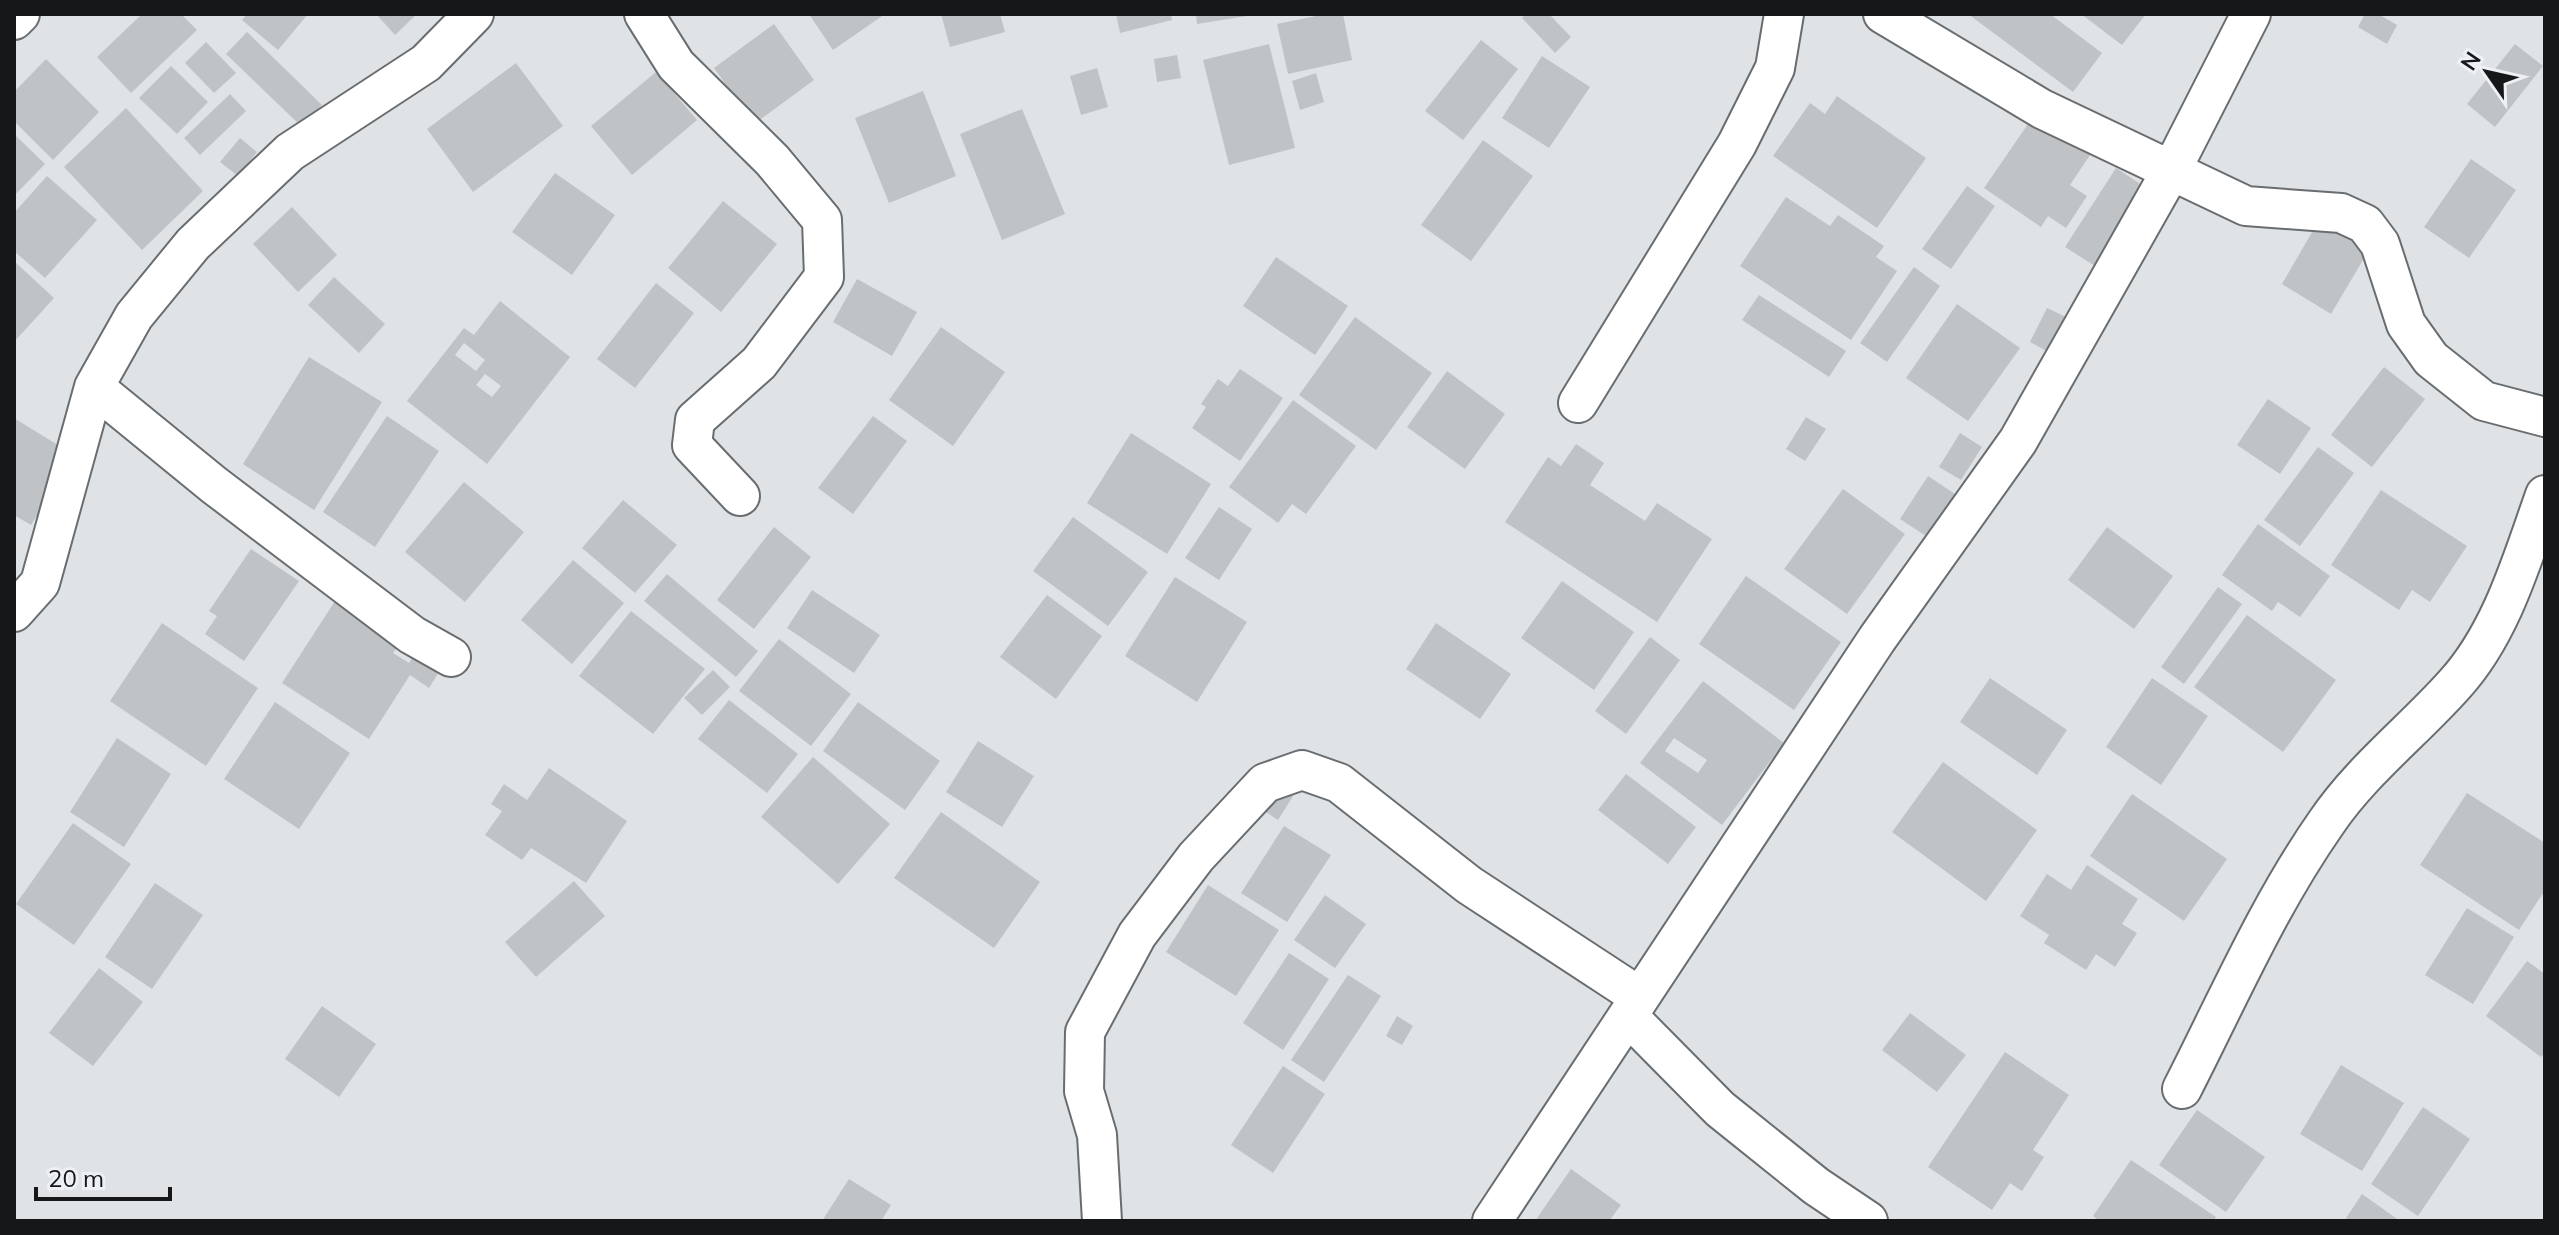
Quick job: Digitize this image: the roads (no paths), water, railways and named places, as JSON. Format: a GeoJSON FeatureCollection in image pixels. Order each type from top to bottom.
{"type":"FeatureCollection","features":[{"type":"Feature","properties":{"kind":"street"},"geometry":{"type":"LineString","coordinates":[[14,20],[20,14]]}},
{"type":"Feature","properties":{"kind":"street"},"geometry":{"type":"LineString","coordinates":[[14,612],[40,583],[94,387],[134,316],[193,244],[290,152],[426,63],[474,14]]}},
{"type":"Feature","properties":{"kind":"street"},"geometry":{"type":"LineString","coordinates":[[644,14],[676,65],[772,160],[822,220],[824,277],[759,363],[695,420],[692,445],[740,496]]}},
{"type":"Feature","properties":{"kind":"street"},"geometry":{"type":"LineString","coordinates":[[1578,403],[1737,144],[1775,68],[1784,14]]}},
{"type":"Feature","properties":{"kind":"street"},"geometry":{"type":"LineString","coordinates":[[1883,14],[2042,109],[2246,206],[2341,213],[2365,224],[2380,244],[2406,324],[2431,359],[2484,401],[2545,417]]}},
{"type":"Feature","properties":{"kind":"street"},"geometry":{"type":"LineString","coordinates":[[1492,1221],[1877,639],[2018,441],[2171,171],[2251,14]]}},
{"type":"Feature","properties":{"kind":"street"},"geometry":{"type":"LineString","coordinates":[[94,387],[226,494],[412,635],[451,657]]}},
{"type":"Feature","properties":{"kind":"street"},"geometry":{"type":"LineString","coordinates":[[2182,1089],[2262,925],[2327,820],[2406,732],[2456,684],[2496,624],[2545,495]]}},
{"type":"Feature","properties":{"kind":"street"},"geometry":{"type":"LineString","coordinates":[[1102,1221],[1097,1135],[1084,1091],[1085,1032],[1137,935],[1196,857],[1265,783],[1302,770],[1339,783],[1469,885],[1634,1006],[1720,1109],[1816,1186],[1868,1221]]}}]}
